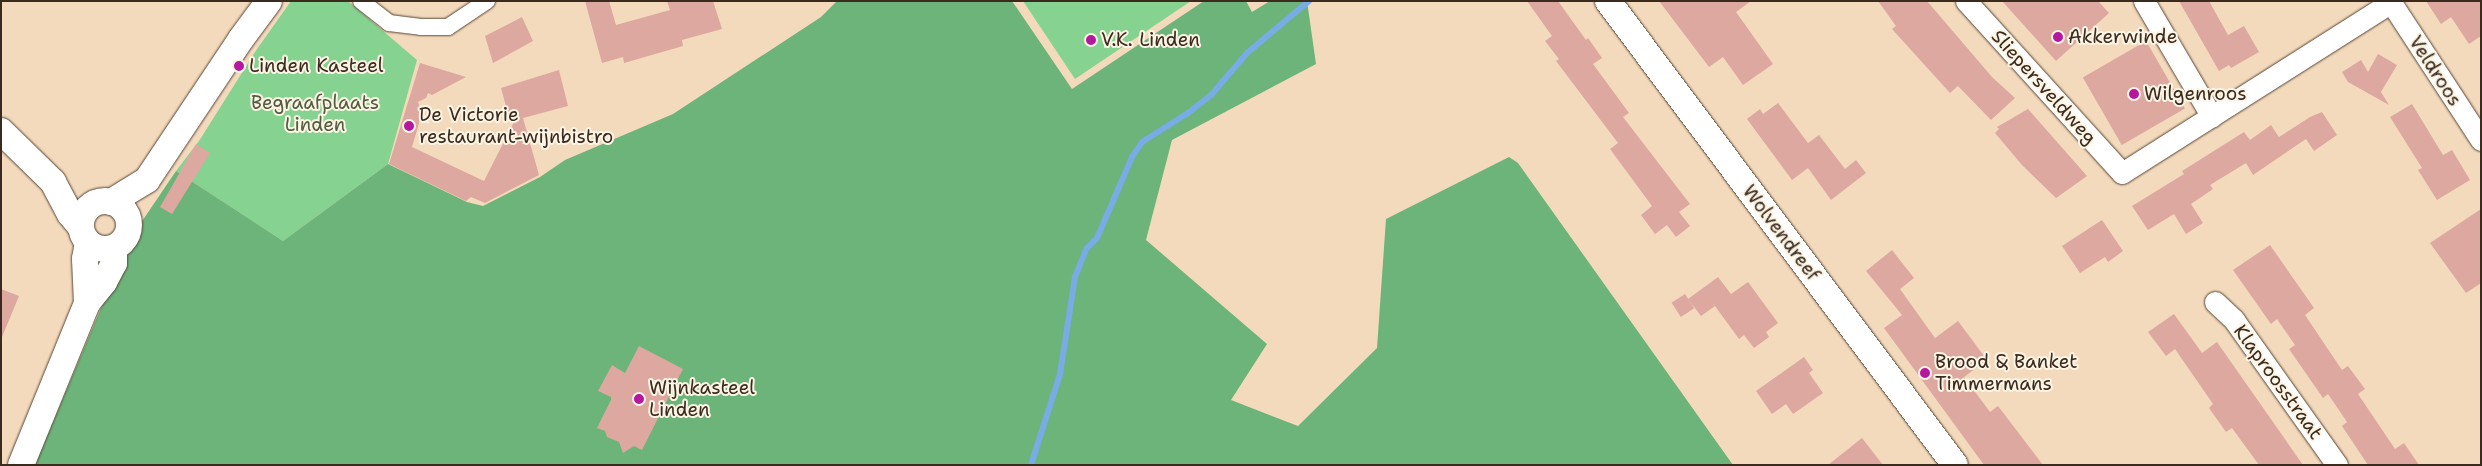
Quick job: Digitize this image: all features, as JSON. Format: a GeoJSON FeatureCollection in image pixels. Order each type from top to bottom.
{"type":"FeatureCollection","features":[{"type":"Feature","properties":{"kind":"street"},"geometry":{"type":"LineString","coordinates":[[87,303],[83,215],[89,207],[112,207],[148,199],[169,148],[269,1]]}},
{"type":"Feature","properties":{"kind":"street"},"geometry":{"type":"LineString","coordinates":[[361,1],[389,23],[421,28],[448,27],[487,1]]}},
{"type":"Feature","properties":{"kind":"street","name":"Wolvendreef"},"geometry":{"type":"LineString","coordinates":[[1608,1],[1955,465]]}},
{"type":"Feature","properties":{"kind":"street","name":"Sliepersveldweg"},"geometry":{"type":"LineString","coordinates":[[1966,1],[2122,173],[2212,117]]}},
{"type":"Feature","properties":{"kind":"street"},"geometry":{"type":"LineString","coordinates":[[2144,1],[2212,117],[2390,2]]}},
{"type":"Feature","properties":{"kind":"street","name":"Veldroos"},"geometry":{"type":"LineString","coordinates":[[2390,2],[2481,140]]}},
{"type":"Feature","properties":{"kind":"street"},"geometry":{"type":"LineString","coordinates":[[1,131],[53,182],[70,214],[84,234],[103,249],[114,248],[121,243],[128,234],[112,207],[53,182]]}},
{"type":"Feature","properties":{"kind":"street"},"geometry":{"type":"LineString","coordinates":[[21,465],[87,303],[104,282],[114,263],[114,248]]}},
{"type":"Feature","properties":{"kind":"street","name":"Klaproosstraat"},"geometry":{"type":"LineString","coordinates":[[2215,302],[2234,320],[2337,465]]}},
{"type":"Feature","properties":{"kind":"green space","name":"Begraafplaats Linden"},"geometry":{"type":"Polygon","coordinates":[[[291,1],[348,1],[417,60],[388,164],[283,241],[176,171],[199,141],[257,49],[291,1]]]}},
{"type":"Feature","properties":{"kind":"green space"},"geometry":{"type":"Polygon","coordinates":[[[837,1],[1012,1],[1072,89],[1204,1],[1246,1],[1252,12],[1270,1],[1307,1],[1316,64],[1172,140],[1146,240],[1267,344],[1231,400],[1298,426],[1377,348],[1386,219],[1509,157],[1518,163],[1733,465],[35,465],[130,239],[176,171],[283,241],[388,164],[467,202],[483,206],[540,177],[565,160],[673,114],[821,17],[837,1]]]}},
{"type":"Feature","properties":{"kind":"green space","name":"V.K. Linden"},"geometry":{"type":"Polygon","coordinates":[[[1023,1],[1191,1],[1075,79],[1023,1]]]}},
{"type":"Feature","properties":{"kind":"building"},"geometry":{"type":"Polygon","coordinates":[[[585,1],[609,1],[616,25],[670,10],[667,1],[713,1],[722,29],[682,40],[683,46],[624,63],[623,57],[602,63],[585,1]]]}},
{"type":"Feature","properties":{"kind":"building"},"geometry":{"type":"Polygon","coordinates":[[[1527,1],[1558,1],[1586,40],[1588,38],[1602,58],[1593,64],[1629,113],[1623,117],[1690,204],[1679,212],[1690,226],[1676,237],[1667,225],[1655,234],[1641,215],[1652,206],[1610,149],[1618,143],[1556,61],[1559,59],[1545,41],[1552,36],[1527,1]]]}},
{"type":"Feature","properties":{"kind":"building"},"geometry":{"type":"Polygon","coordinates":[[[1659,1],[1751,1],[1736,12],[1773,64],[1743,85],[1723,57],[1709,67],[1659,1]]]}},
{"type":"Feature","properties":{"kind":"building"},"geometry":{"type":"Polygon","coordinates":[[[1878,1],[1927,1],[1992,77],[2015,98],[1991,120],[1958,86],[1950,93],[1892,29],[1896,26],[1878,1]]]}},
{"type":"Feature","properties":{"kind":"building","name":"Akkerwinde"},"geometry":{"type":"Polygon","coordinates":[[[2002,1],[2098,1],[2109,13],[2056,61],[2002,1]]]}},
{"type":"Feature","properties":{"kind":"building"},"geometry":{"type":"Polygon","coordinates":[[[2179,1],[2209,1],[2228,35],[2244,26],[2259,52],[2231,68],[2229,65],[2219,71],[2179,1]]]}},
{"type":"Feature","properties":{"kind":"building"},"geometry":{"type":"Polygon","coordinates":[[[2426,1],[2481,1],[2481,36],[2469,44],[2451,17],[2441,24],[2426,1]]]}},
{"type":"Feature","properties":{"kind":"building"},"geometry":{"type":"Polygon","coordinates":[[[522,17],[533,41],[493,63],[485,36],[522,17]]]}},
{"type":"Feature","properties":{"kind":"building","name":"Wilgenroos"},"geometry":{"type":"Polygon","coordinates":[[[2146,41],[2185,109],[2122,145],[2083,78],[2146,41]]]}},
{"type":"Feature","properties":{"kind":"building"},"geometry":{"type":"Polygon","coordinates":[[[2378,54],[2397,65],[2381,92],[2389,105],[2348,82],[2342,72],[2361,60],[2368,72],[2378,54]]]}},
{"type":"Feature","properties":{"kind":"building"},"geometry":{"type":"Polygon","coordinates":[[[420,63],[466,77],[432,95],[428,93],[426,98],[418,102],[422,113],[412,147],[484,181],[515,120],[510,121],[501,88],[559,70],[568,106],[523,118],[539,175],[485,203],[471,197],[466,201],[389,164],[420,63]]]}},
{"type":"Feature","properties":{"kind":"building"},"geometry":{"type":"Polygon","coordinates":[[[1778,103],[1808,143],[1819,135],[1845,169],[1856,160],[1866,173],[1831,200],[1808,168],[1792,180],[1747,119],[1760,109],[1763,114],[1778,103]]]}},
{"type":"Feature","properties":{"kind":"building"},"geometry":{"type":"Polygon","coordinates":[[[2412,104],[2443,155],[2452,150],[2470,180],[2437,200],[2418,170],[2422,168],[2390,117],[2412,104]]]}},
{"type":"Feature","properties":{"kind":"building"},"geometry":{"type":"Polygon","coordinates":[[[2028,109],[2087,176],[2056,198],[2022,165],[1995,133],[1999,129],[1997,127],[2028,109]]]}},
{"type":"Feature","properties":{"kind":"building"},"geometry":{"type":"Polygon","coordinates":[[[2322,112],[2337,135],[2314,151],[2306,139],[2253,175],[2246,163],[2210,185],[2213,189],[2191,204],[2203,223],[2186,234],[2174,214],[2148,230],[2132,206],[2184,174],[2182,171],[2244,132],[2250,140],[2271,125],[2279,137],[2310,117],[2322,112]]]}},
{"type":"Feature","properties":{"kind":"building"},"geometry":{"type":"Polygon","coordinates":[[[196,144],[210,153],[172,214],[160,207],[196,144]]]}},
{"type":"Feature","properties":{"kind":"building"},"geometry":{"type":"Polygon","coordinates":[[[2481,209],[2481,283],[2466,293],[2430,243],[2481,209]]]}},
{"type":"Feature","properties":{"kind":"building"},"geometry":{"type":"Polygon","coordinates":[[[2102,220],[2123,251],[2108,262],[2105,257],[2080,273],[2062,246],[2102,220]]]}},
{"type":"Feature","properties":{"kind":"building"},"geometry":{"type":"Polygon","coordinates":[[[2270,245],[2314,308],[2305,315],[2342,370],[2348,366],[2365,389],[2358,394],[2395,449],[2404,443],[2419,465],[2368,465],[2342,426],[2347,422],[2328,394],[2323,398],[2289,349],[2295,345],[2277,319],[2271,324],[2233,270],[2270,245]]]}},
{"type":"Feature","properties":{"kind":"building"},"geometry":{"type":"Polygon","coordinates":[[[1892,250],[1914,278],[1900,289],[1935,338],[1958,321],[1987,360],[1964,377],[1990,412],[1998,406],[2043,465],[1984,465],[1884,328],[1902,315],[1866,271],[1892,250]]]}},
{"type":"Feature","properties":{"kind":"building"},"geometry":{"type":"Polygon","coordinates":[[[1718,277],[1731,294],[1748,282],[1778,323],[1766,332],[1769,337],[1754,348],[1744,335],[1739,339],[1715,306],[1701,316],[1688,299],[1718,277]]]}},
{"type":"Feature","properties":{"kind":"building"},"geometry":{"type":"Polygon","coordinates":[[[1,289],[19,296],[2,337],[1,337],[1,289]]]}},
{"type":"Feature","properties":{"kind":"building"},"geometry":{"type":"Polygon","coordinates":[[[1685,294],[1694,308],[1681,317],[1672,303],[1685,294]]]}},
{"type":"Feature","properties":{"kind":"building"},"geometry":{"type":"Polygon","coordinates":[[[2174,314],[2202,353],[2217,342],[2303,465],[2259,465],[2232,428],[2226,432],[2209,408],[2213,404],[2175,349],[2166,356],[2148,332],[2174,314]]]}},
{"type":"Feature","properties":{"kind":"building","name":"Wijnkasteel Linden"},"geometry":{"type":"Polygon","coordinates":[[[639,346],[683,369],[642,450],[634,446],[623,453],[619,442],[607,437],[605,431],[597,428],[611,400],[611,397],[598,391],[612,365],[625,373],[639,346]]]}},
{"type":"Feature","properties":{"kind":"building"},"geometry":{"type":"Polygon","coordinates":[[[1804,357],[1813,370],[1809,373],[1823,393],[1793,414],[1786,404],[1772,414],[1756,391],[1804,357]]]}},
{"type":"Feature","properties":{"kind":"building"},"geometry":{"type":"Polygon","coordinates":[[[1862,438],[1883,465],[1828,465],[1862,438]]]}},
{"type":"Feature","properties":{"kind":"waterway"},"geometry":{"type":"LineString","coordinates":[[1031,465],[1060,374],[1075,277],[1087,248],[1097,238],[1132,157],[1142,142],[1188,113],[1212,94],[1247,53],[1309,1]]}},
{"type":"Feature","properties":{"kind":"place","name":"Akkerwinde"},"geometry":{"type":"Point","coordinates":[2058,37]}},
{"type":"Feature","properties":{"kind":"place","name":"V.K. Linden"},"geometry":{"type":"Point","coordinates":[1091,40]}},
{"type":"Feature","properties":{"kind":"place","name":"Linden Kasteel"},"geometry":{"type":"Point","coordinates":[239,66]}},
{"type":"Feature","properties":{"kind":"place","name":"Wilgenroos"},"geometry":{"type":"Point","coordinates":[2134,94]}},
{"type":"Feature","properties":{"kind":"place","name":"De Victorie restaurant-wijnbistro"},"geometry":{"type":"Point","coordinates":[409,126]}},
{"type":"Feature","properties":{"kind":"place","name":"Brood & Banket Timmermans"},"geometry":{"type":"Point","coordinates":[1925,373]}},
{"type":"Feature","properties":{"kind":"place","name":"Wijnkasteel Linden"},"geometry":{"type":"Point","coordinates":[639,399]}}]}
